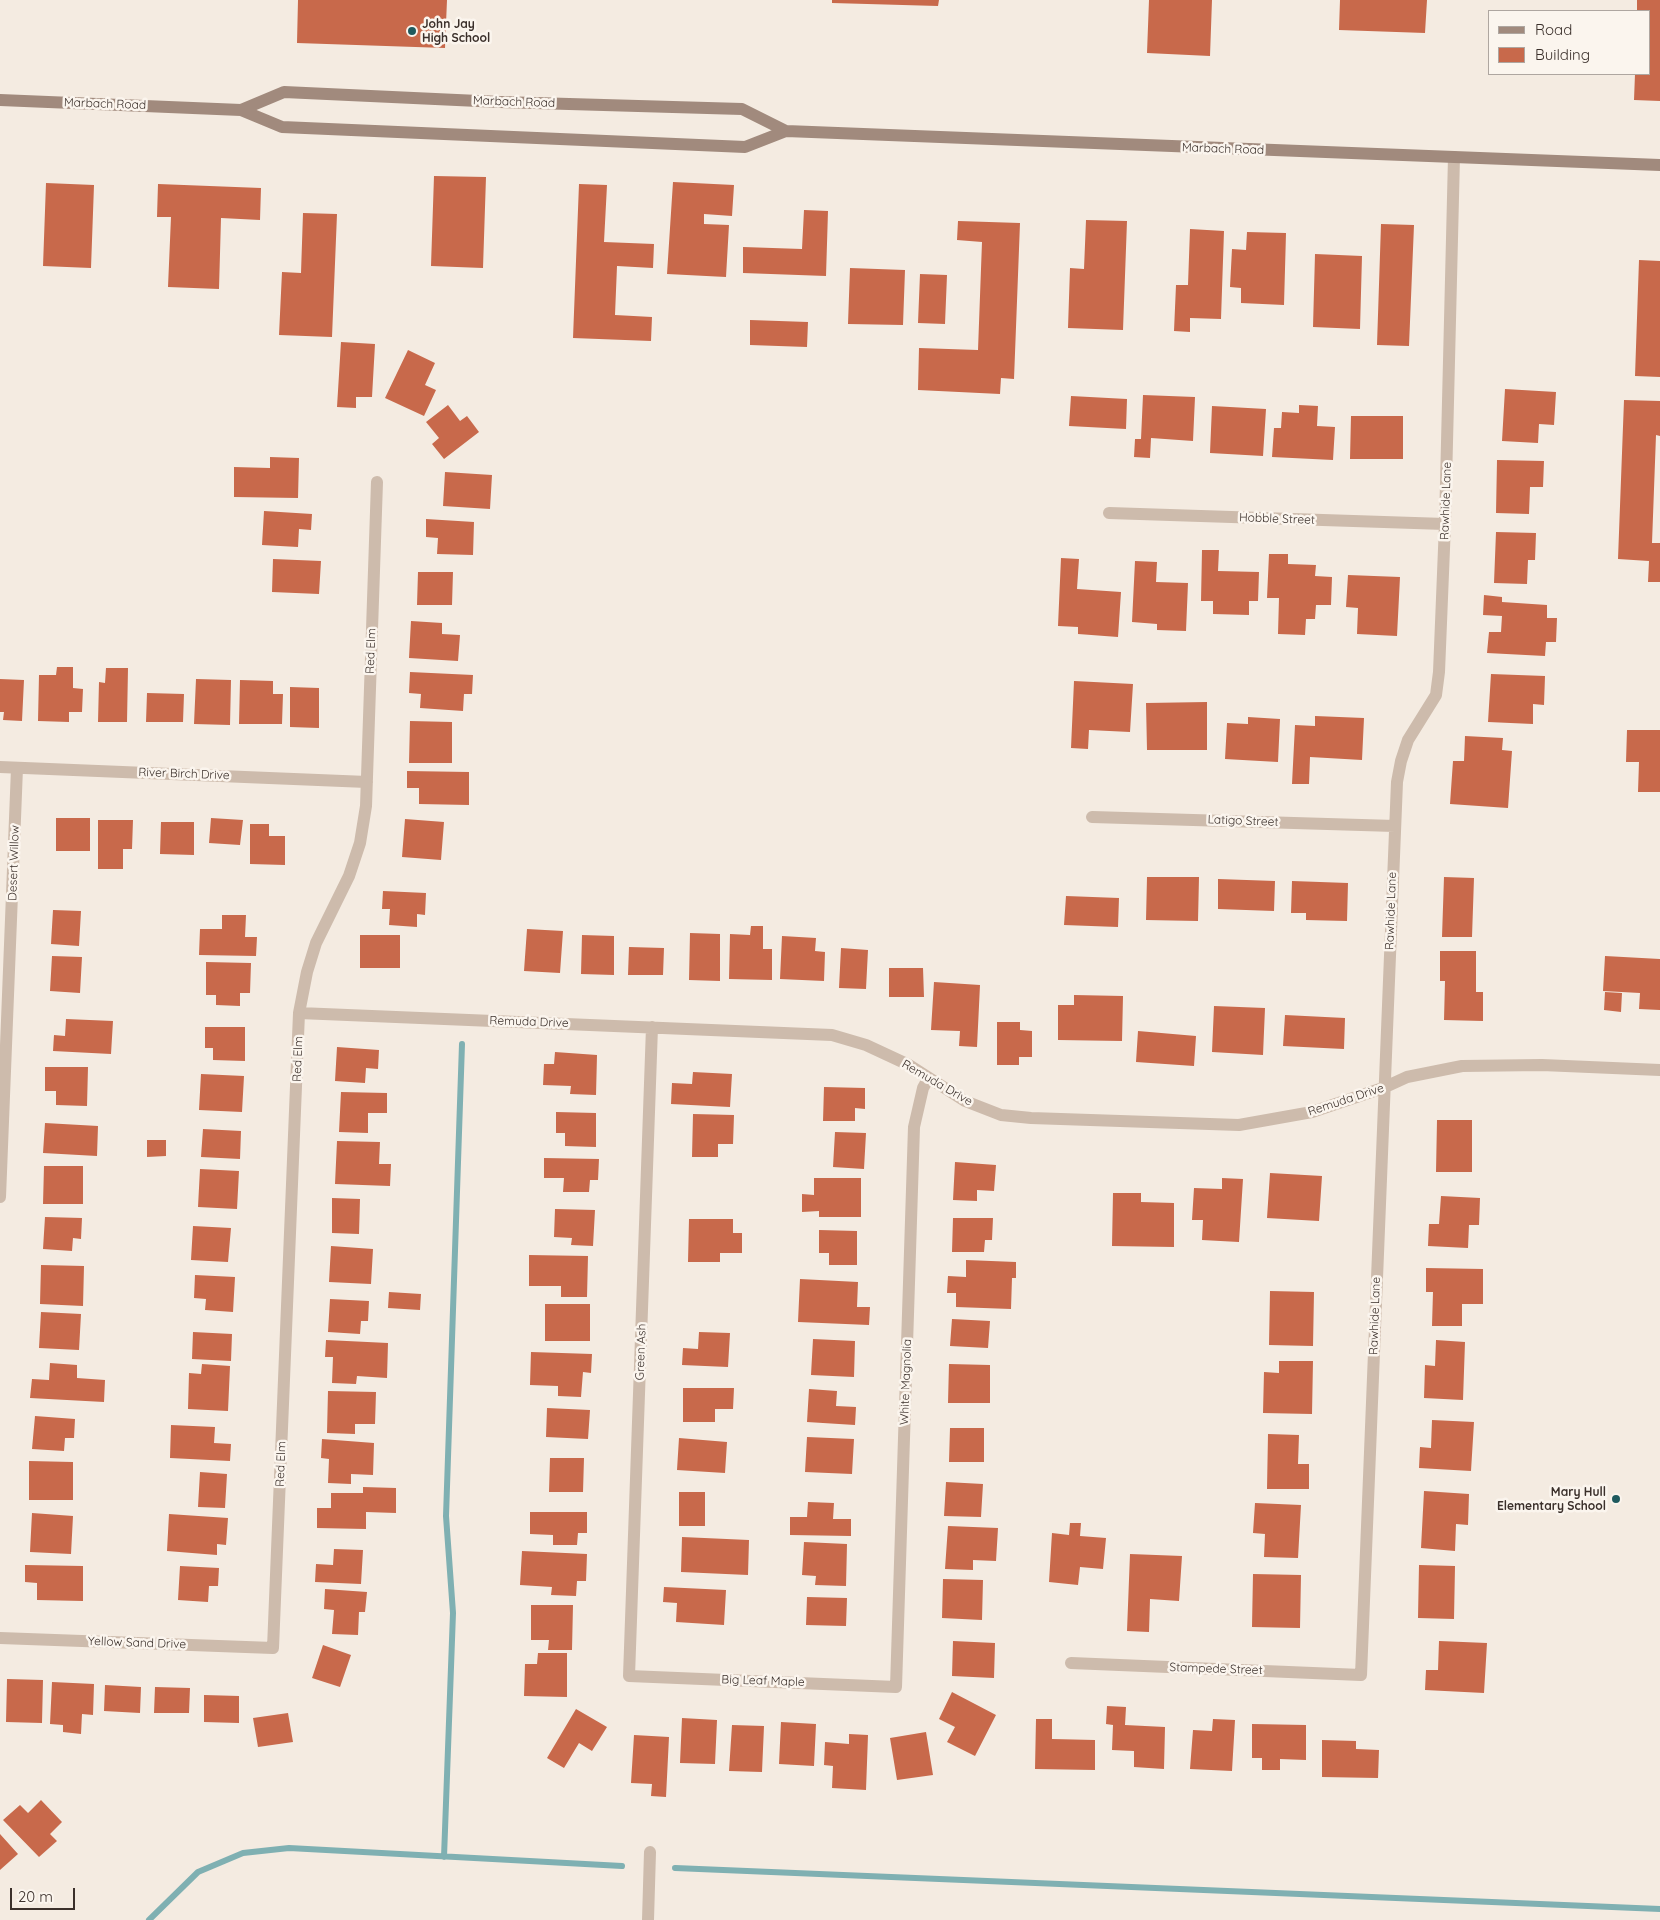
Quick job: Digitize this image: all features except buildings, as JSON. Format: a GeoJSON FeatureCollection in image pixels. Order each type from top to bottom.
{"type":"FeatureCollection","features":[{"type":"Feature","properties":{"kind":"main road","name":"Marbach Road"},"geometry":{"type":"LineString","coordinates":[[240,110],[284,92],[500,102],[742,109],[786,131]]}},
{"type":"Feature","properties":{"kind":"main road","name":"Marbach Road"},"geometry":{"type":"LineString","coordinates":[[0,100],[240,110],[282,127],[736,147],[745,147],[786,131],[1660,165]]}},
{"type":"Feature","properties":{"kind":"street","name":"Rawhide Lane"},"geometry":{"type":"LineString","coordinates":[[1361,1675],[1397,782],[1401,760],[1416,727],[1436,695],[1439,672],[1445,524],[1454,158]]}},
{"type":"Feature","properties":{"kind":"street","name":"Red Elm"},"geometry":{"type":"LineString","coordinates":[[273,1648],[299,1013],[307,972],[316,943],[349,876],[360,844],[366,806],[377,482]]}},
{"type":"Feature","properties":{"kind":"street","name":"Hobble Street"},"geometry":{"type":"LineString","coordinates":[[1109,513],[1445,524]]}},
{"type":"Feature","properties":{"kind":"street","name":"River Birch Drive"},"geometry":{"type":"LineString","coordinates":[[0,767],[367,782]]}},
{"type":"Feature","properties":{"kind":"street","name":"Desert Willow"},"geometry":{"type":"LineString","coordinates":[[0,1198],[17,768]]}},
{"type":"Feature","properties":{"kind":"street","name":"Latigo Street"},"geometry":{"type":"LineString","coordinates":[[1092,817],[1395,826]]}},
{"type":"Feature","properties":{"kind":"street","name":"Remuda Drive"},"geometry":{"type":"LineString","coordinates":[[299,1013],[832,1035],[866,1045],[909,1066],[965,1101],[1001,1115],[1031,1118],[1239,1125],[1312,1112],[1384,1088],[1407,1078],[1462,1066],[1542,1065],[1660,1070]]}},
{"type":"Feature","properties":{"kind":"street","name":"Green Ash"},"geometry":{"type":"LineString","coordinates":[[629,1676],[652,1027]]}},
{"type":"Feature","properties":{"kind":"street","name":"White Magnolia"},"geometry":{"type":"LineString","coordinates":[[896,1687],[914,1127],[923,1088],[928,1079]]}},
{"type":"Feature","properties":{"kind":"street","name":"Yellow Sand Drive"},"geometry":{"type":"LineString","coordinates":[[0,1638],[273,1648]]}},
{"type":"Feature","properties":{"kind":"street","name":"Stampede Street"},"geometry":{"type":"LineString","coordinates":[[1071,1663],[1361,1675]]}},
{"type":"Feature","properties":{"kind":"street","name":"Big Leaf Maple"},"geometry":{"type":"LineString","coordinates":[[629,1676],[896,1687]]}},
{"type":"Feature","properties":{"kind":"street"},"geometry":{"type":"LineString","coordinates":[[648,1920],[650,1852]]}},
{"type":"Feature","properties":{"kind":"waterway"},"geometry":{"type":"LineString","coordinates":[[444,1857],[453,1613],[446,1516],[462,1044]]}},
{"type":"Feature","properties":{"kind":"waterway"},"geometry":{"type":"LineString","coordinates":[[149,1920],[198,1872],[243,1853],[289,1848],[622,1866]]}},
{"type":"Feature","properties":{"kind":"waterway"},"geometry":{"type":"LineString","coordinates":[[675,1868],[1660,1909]]}},
{"type":"Feature","properties":{"kind":"place","name":"John Jay High School"},"geometry":{"type":"Point","coordinates":[412,31]}},
{"type":"Feature","properties":{"kind":"place","name":"Mary Hull Elementary School"},"geometry":{"type":"Point","coordinates":[1616,1499]}}]}
